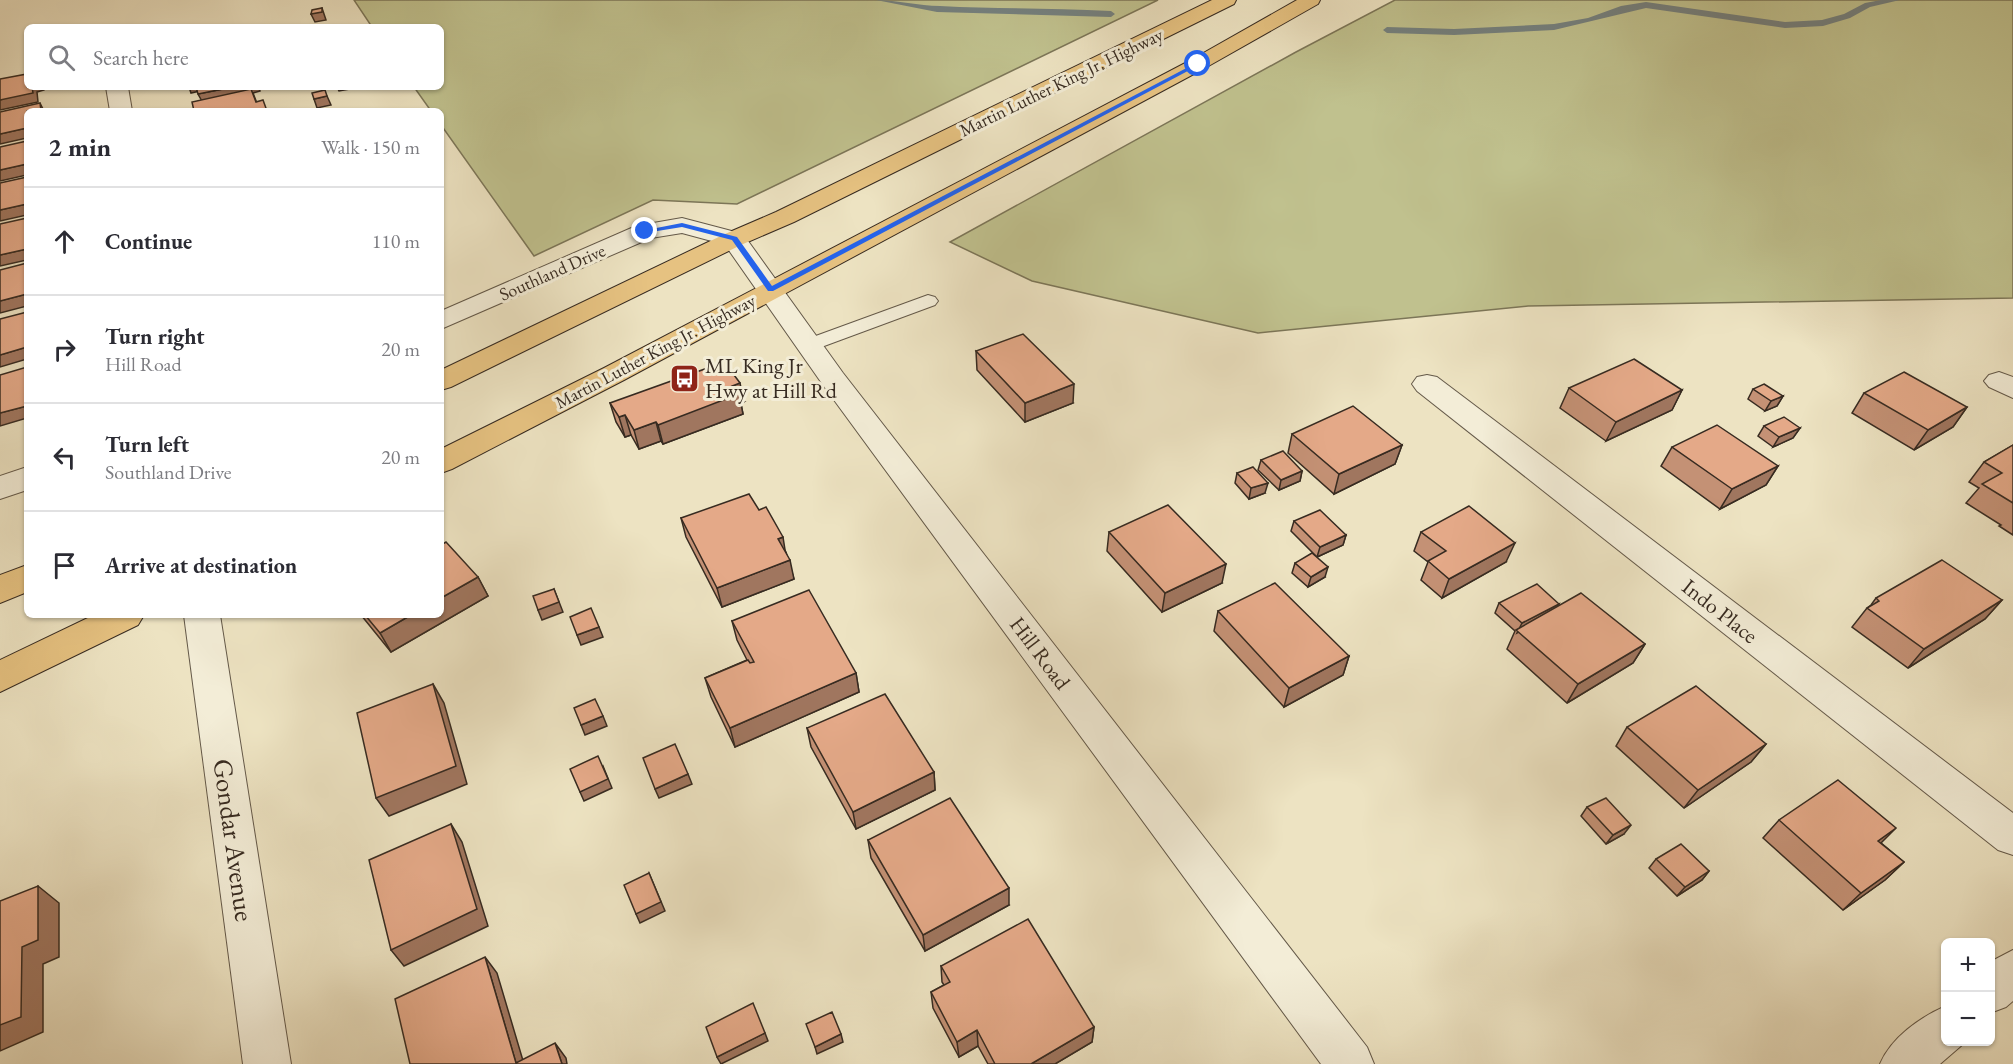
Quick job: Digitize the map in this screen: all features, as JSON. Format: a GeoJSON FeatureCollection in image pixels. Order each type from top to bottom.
{"type":"FeatureCollection","features":[{"type":"Feature","properties":{"kind":"main road","name":"Martin Luther King Jr. Highway"},"geometry":{"type":"LineString","coordinates":[[444,380],[734,238],[784,217],[1227,0]]}},
{"type":"Feature","properties":{"kind":"main road","name":"Martin Luther King Jr. Highway"},"geometry":{"type":"LineString","coordinates":[[444,460],[614,374],[1198,64],[1311,0]]}},
{"type":"Feature","properties":{"kind":"main road"},"geometry":{"type":"LineString","coordinates":[[0,590],[24,579]]}},
{"type":"Feature","properties":{"kind":"main road"},"geometry":{"type":"LineString","coordinates":[[0,677],[120,618]]}},
{"type":"Feature","properties":{"kind":"street"},"geometry":{"type":"LineString","coordinates":[[118,90],[120,108]]}},
{"type":"Feature","properties":{"kind":"street","name":"Southland Drive"},"geometry":{"type":"LineString","coordinates":[[444,320],[645,231],[682,225],[734,238]]}},
{"type":"Feature","properties":{"kind":"street","name":"Hill Road"},"geometry":{"type":"LineString","coordinates":[[734,238],[809,345],[1350,1064]]}},
{"type":"Feature","properties":{"kind":"street","name":"Indo Place"},"geometry":{"type":"LineString","coordinates":[[1427,384],[2013,837]]}},
{"type":"Feature","properties":{"kind":"street"},"geometry":{"type":"LineString","coordinates":[[0,488],[24,479]]}},
{"type":"Feature","properties":{"kind":"street","name":"Gondar Avenue"},"geometry":{"type":"LineString","coordinates":[[202,618],[267,1064]]}},
{"type":"Feature","properties":{"kind":"street"},"geometry":{"type":"LineString","coordinates":[[1995,987],[2013,972]]}},
{"type":"Feature","properties":{"kind":"street"},"geometry":{"type":"LineString","coordinates":[[1904,1064],[1941,1033]]}},
{"type":"Feature","properties":{"kind":"lane"},"geometry":{"type":"LineString","coordinates":[[809,345],[928,301]]}},
{"type":"Feature","properties":{"kind":"green space"},"geometry":{"type":"Polygon","coordinates":[[[354,0],[1158,0],[737,204],[653,200],[534,256],[444,129],[444,108],[429,108],[416,90],[444,90],[444,24],[370,24],[354,0]]]}},
{"type":"Feature","properties":{"kind":"green space"},"geometry":{"type":"Polygon","coordinates":[[[1395,0],[2013,0],[2013,298],[1528,306],[1258,333],[1032,281],[950,242],[1395,0]]]}},
{"type":"Feature","properties":{"kind":"building"},"geometry":{"type":"Polygon","coordinates":[[[322,8],[322,12],[311,14],[312,10],[322,8]]]}},
{"type":"Feature","properties":{"kind":"building"},"geometry":{"type":"Polygon","coordinates":[[[24,75],[24,90],[32,90],[33,93],[0,100],[0,79],[24,75]]]}},
{"type":"Feature","properties":{"kind":"building"},"geometry":{"type":"Polygon","coordinates":[[[197,90],[218,90],[198,94],[197,90]]]}},
{"type":"Feature","properties":{"kind":"building"},"geometry":{"type":"Polygon","coordinates":[[[251,90],[256,102],[263,100],[266,108],[193,108],[192,102],[251,90]]]}},
{"type":"Feature","properties":{"kind":"building"},"geometry":{"type":"Polygon","coordinates":[[[325,90],[327,96],[314,99],[312,93],[325,90]]]}},
{"type":"Feature","properties":{"kind":"building"},"geometry":{"type":"Polygon","coordinates":[[[40,103],[41,108],[24,108],[24,129],[0,134],[0,112],[40,103]]]}},
{"type":"Feature","properties":{"kind":"building"},"geometry":{"type":"Polygon","coordinates":[[[24,142],[24,165],[0,170],[0,147],[24,142]]]}},
{"type":"Feature","properties":{"kind":"building"},"geometry":{"type":"Polygon","coordinates":[[[24,178],[24,205],[0,210],[0,183],[24,178]]]}},
{"type":"Feature","properties":{"kind":"building"},"geometry":{"type":"Polygon","coordinates":[[[24,219],[24,250],[0,255],[0,224],[24,219]]]}},
{"type":"Feature","properties":{"kind":"building"},"geometry":{"type":"Polygon","coordinates":[[[24,264],[24,295],[0,301],[0,270],[24,264]]]}},
{"type":"Feature","properties":{"kind":"building"},"geometry":{"type":"Polygon","coordinates":[[[24,313],[24,348],[0,355],[0,319],[24,313]]]}},
{"type":"Feature","properties":{"kind":"building"},"geometry":{"type":"Polygon","coordinates":[[[1023,334],[1074,384],[1025,403],[976,351],[1023,334]]]}},
{"type":"Feature","properties":{"kind":"building"},"geometry":{"type":"Polygon","coordinates":[[[1634,359],[1682,390],[1616,422],[1569,388],[1634,359]]]}},
{"type":"Feature","properties":{"kind":"building"},"geometry":{"type":"Polygon","coordinates":[[[716,365],[723,374],[731,371],[740,383],[732,386],[739,394],[658,425],[656,422],[634,430],[625,415],[619,417],[610,403],[716,365]]]}},
{"type":"Feature","properties":{"kind":"building"},"geometry":{"type":"Polygon","coordinates":[[[24,368],[24,407],[0,413],[0,375],[24,368]]]}},
{"type":"Feature","properties":{"kind":"building"},"geometry":{"type":"Polygon","coordinates":[[[1904,372],[1967,407],[1928,430],[1864,393],[1904,372]]]}},
{"type":"Feature","properties":{"kind":"building"},"geometry":{"type":"Polygon","coordinates":[[[1764,384],[1783,396],[1771,401],[1753,389],[1764,384]]]}},
{"type":"Feature","properties":{"kind":"building"},"geometry":{"type":"Polygon","coordinates":[[[1353,406],[1402,445],[1339,474],[1292,434],[1353,406]]]}},
{"type":"Feature","properties":{"kind":"building"},"geometry":{"type":"Polygon","coordinates":[[[1784,417],[1800,428],[1779,437],[1764,426],[1784,417]]]}},
{"type":"Feature","properties":{"kind":"building"},"geometry":{"type":"Polygon","coordinates":[[[1717,425],[1778,466],[1732,489],[1672,447],[1717,425]]]}},
{"type":"Feature","properties":{"kind":"building"},"geometry":{"type":"Polygon","coordinates":[[[2013,445],[2013,503],[1982,484],[2002,473],[1984,462],[2013,445]]]}},
{"type":"Feature","properties":{"kind":"building"},"geometry":{"type":"Polygon","coordinates":[[[1283,451],[1302,471],[1281,480],[1261,460],[1283,451]]]}},
{"type":"Feature","properties":{"kind":"building"},"geometry":{"type":"Polygon","coordinates":[[[1253,467],[1268,483],[1251,488],[1237,473],[1253,467]]]}},
{"type":"Feature","properties":{"kind":"building"},"geometry":{"type":"Polygon","coordinates":[[[749,494],[759,510],[766,507],[783,537],[778,539],[790,560],[717,588],[681,518],[749,494]]]}},
{"type":"Feature","properties":{"kind":"building"},"geometry":{"type":"Polygon","coordinates":[[[1168,505],[1226,564],[1165,593],[1109,532],[1168,505]]]}},
{"type":"Feature","properties":{"kind":"building"},"geometry":{"type":"Polygon","coordinates":[[[1469,506],[1515,543],[1449,579],[1428,561],[1446,551],[1421,532],[1469,506]]]}},
{"type":"Feature","properties":{"kind":"building"},"geometry":{"type":"Polygon","coordinates":[[[1320,510],[1346,535],[1320,547],[1294,521],[1320,510]]]}},
{"type":"Feature","properties":{"kind":"building"},"geometry":{"type":"Polygon","coordinates":[[[446,542],[478,577],[444,596],[444,543],[446,542]]]}},
{"type":"Feature","properties":{"kind":"building"},"geometry":{"type":"Polygon","coordinates":[[[1312,553],[1328,567],[1311,577],[1295,563],[1312,553]]]}},
{"type":"Feature","properties":{"kind":"building"},"geometry":{"type":"Polygon","coordinates":[[[1942,560],[2002,600],[1924,649],[1867,608],[1879,601],[1876,598],[1942,560]]]}},
{"type":"Feature","properties":{"kind":"building"},"geometry":{"type":"Polygon","coordinates":[[[1275,583],[1349,656],[1289,688],[1218,611],[1275,583]]]}},
{"type":"Feature","properties":{"kind":"building"},"geometry":{"type":"Polygon","coordinates":[[[1537,584],[1559,604],[1522,623],[1499,603],[1537,584]]]}},
{"type":"Feature","properties":{"kind":"building"},"geometry":{"type":"Polygon","coordinates":[[[554,589],[559,602],[538,610],[533,596],[554,589]]]}},
{"type":"Feature","properties":{"kind":"building"},"geometry":{"type":"Polygon","coordinates":[[[809,590],[856,673],[730,728],[705,678],[748,660],[750,663],[754,662],[732,621],[809,590]]]}},
{"type":"Feature","properties":{"kind":"building"},"geometry":{"type":"Polygon","coordinates":[[[1581,593],[1645,644],[1578,684],[1516,630],[1581,593]]]}},
{"type":"Feature","properties":{"kind":"building"},"geometry":{"type":"Polygon","coordinates":[[[591,608],[599,627],[577,635],[570,617],[591,608]]]}},
{"type":"Feature","properties":{"kind":"building"},"geometry":{"type":"Polygon","coordinates":[[[368,618],[406,618],[380,633],[368,618]]]}},
{"type":"Feature","properties":{"kind":"building"},"geometry":{"type":"Polygon","coordinates":[[[433,684],[456,766],[376,798],[357,713],[433,684]]]}},
{"type":"Feature","properties":{"kind":"building"},"geometry":{"type":"Polygon","coordinates":[[[1696,686],[1766,744],[1698,790],[1627,727],[1696,686]]]}},
{"type":"Feature","properties":{"kind":"building"},"geometry":{"type":"Polygon","coordinates":[[[885,694],[934,772],[853,812],[807,728],[885,694]]]}},
{"type":"Feature","properties":{"kind":"building"},"geometry":{"type":"Polygon","coordinates":[[[595,699],[603,716],[581,725],[574,708],[595,699]]]}},
{"type":"Feature","properties":{"kind":"building"},"geometry":{"type":"Polygon","coordinates":[[[675,744],[688,774],[655,789],[643,758],[675,744]]]}},
{"type":"Feature","properties":{"kind":"building"},"geometry":{"type":"Polygon","coordinates":[[[598,756],[608,779],[580,792],[570,769],[598,756]]]}},
{"type":"Feature","properties":{"kind":"building"},"geometry":{"type":"Polygon","coordinates":[[[1838,780],[1896,828],[1878,841],[1904,862],[1861,893],[1779,820],[1838,780]]]}},
{"type":"Feature","properties":{"kind":"building"},"geometry":{"type":"Polygon","coordinates":[[[950,798],[1009,888],[923,935],[868,840],[950,798]]]}},
{"type":"Feature","properties":{"kind":"building"},"geometry":{"type":"Polygon","coordinates":[[[1606,798],[1631,825],[1613,835],[1587,807],[1606,798]]]}},
{"type":"Feature","properties":{"kind":"building"},"geometry":{"type":"Polygon","coordinates":[[[451,824],[477,909],[391,950],[369,860],[451,824]]]}},
{"type":"Feature","properties":{"kind":"building"},"geometry":{"type":"Polygon","coordinates":[[[1681,844],[1709,871],[1685,887],[1656,859],[1681,844]]]}},
{"type":"Feature","properties":{"kind":"building"},"geometry":{"type":"Polygon","coordinates":[[[649,873],[661,902],[636,914],[624,885],[649,873]]]}},
{"type":"Feature","properties":{"kind":"building"},"geometry":{"type":"Polygon","coordinates":[[[38,886],[38,940],[22,947],[21,1017],[0,1025],[0,901],[38,886]]]}},
{"type":"Feature","properties":{"kind":"building"},"geometry":{"type":"Polygon","coordinates":[[[1028,919],[1094,1027],[1031,1064],[995,1064],[977,1030],[957,1042],[931,992],[950,982],[941,966],[1028,919]]]}},
{"type":"Feature","properties":{"kind":"building"},"geometry":{"type":"Polygon","coordinates":[[[485,957],[516,1063],[555,1043],[562,1064],[410,1064],[395,999],[485,957]]]}},
{"type":"Feature","properties":{"kind":"building"},"geometry":{"type":"Polygon","coordinates":[[[753,1003],[765,1033],[717,1057],[706,1027],[753,1003]]]}},
{"type":"Feature","properties":{"kind":"building"},"geometry":{"type":"Polygon","coordinates":[[[832,1012],[841,1034],[815,1047],[806,1024],[832,1012]]]}},
{"type":"Feature","properties":{"kind":"waterway"},"geometry":{"type":"LineString","coordinates":[[880,0],[937,9],[1111,14]]}},
{"type":"Feature","properties":{"kind":"waterway"},"geometry":{"type":"LineString","coordinates":[[1387,30],[1454,32],[1554,27],[1590,20],[1621,9],[1646,5],[1785,25],[1823,23],[1847,16],[1868,5],[1896,0]]}},
{"type":"Feature","properties":{"kind":"place","name":"ML King Jr Hwy at Hill Rd"},"geometry":{"type":"Point","coordinates":[684,378]}},
{"type":"Feature","properties":{"kind":"route"},"geometry":{"type":"LineString","coordinates":[[645,231],[682,225],[734,238],[771,290],[1198,64]]}}]}
